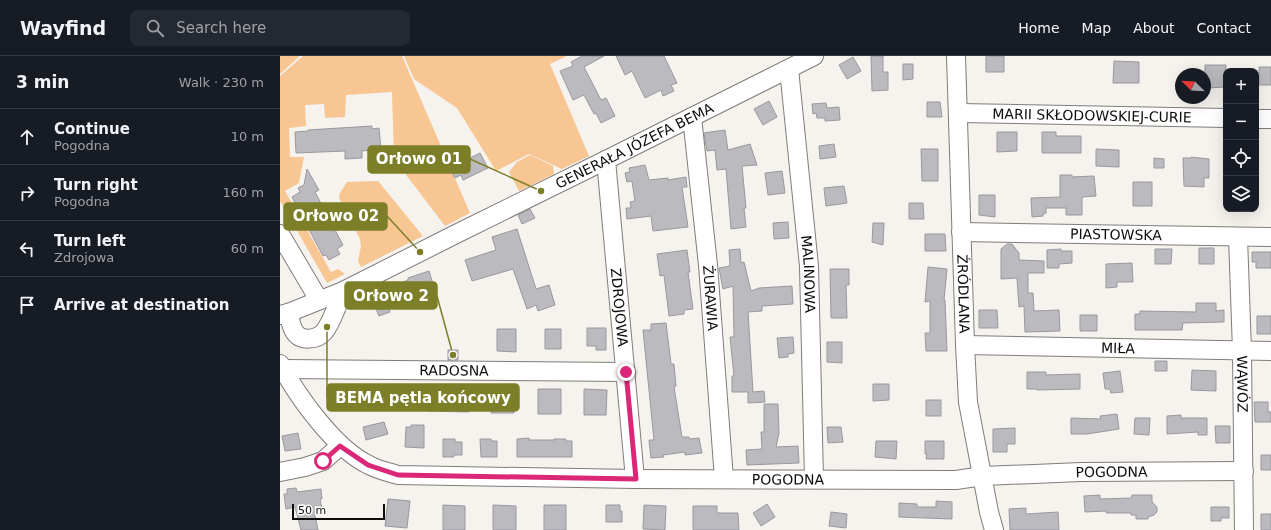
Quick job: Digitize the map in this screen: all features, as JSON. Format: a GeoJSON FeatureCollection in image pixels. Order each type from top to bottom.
{"type":"FeatureCollection","features":[{"type":"Feature","properties":{"kind":"street","name":"GENERAŁA JÓZEFA BEMA"},"geometry":{"type":"LineString","coordinates":[[284,314],[343,291],[458,232],[814,56]]}},
{"type":"Feature","properties":{"kind":"street","name":"ŹRÓDLANA"},"geometry":{"type":"LineString","coordinates":[[956,56],[964,345],[968,402],[989,512],[994,530]]}},
{"type":"Feature","properties":{"kind":"street","name":"MALINOWA"},"geometry":{"type":"LineString","coordinates":[[789,69],[809,266],[814,479]]}},
{"type":"Feature","properties":{"kind":"street","name":"MARII SKŁODOWSKIEJ-CURIE"},"geometry":{"type":"LineString","coordinates":[[958,114],[1223,118]]}},
{"type":"Feature","properties":{"kind":"street","name":"ŻURAWIA"},"geometry":{"type":"LineString","coordinates":[[692,117],[708,264],[724,479]]}},
{"type":"Feature","properties":{"kind":"street"},"geometry":{"type":"LineString","coordinates":[[1259,118],[1271,119]]}},
{"type":"Feature","properties":{"kind":"street","name":"ZDROJOWA"},"geometry":{"type":"LineString","coordinates":[[606,160],[636,479]]}},
{"type":"Feature","properties":{"kind":"street","name":"PIASTOWSKA"},"geometry":{"type":"LineString","coordinates":[[961,232],[1271,237]]}},
{"type":"Feature","properties":{"kind":"street"},"geometry":{"type":"LineString","coordinates":[[280,234],[319,300]]}},
{"type":"Feature","properties":{"kind":"street","name":"WĄWÓZ"},"geometry":{"type":"LineString","coordinates":[[1238,237],[1242,351],[1244,530]]}},
{"type":"Feature","properties":{"kind":"street"},"geometry":{"type":"LineString","coordinates":[[284,314],[296,334],[307,339],[317,337],[324,332],[327,327],[343,291]]}},
{"type":"Feature","properties":{"kind":"street","name":"MIŁA"},"geometry":{"type":"LineString","coordinates":[[964,345],[1271,351]]}},
{"type":"Feature","properties":{"kind":"street","name":"POGODNA"},"geometry":{"type":"LineString","coordinates":[[281,367],[301,399],[340,446],[368,465],[398,475],[636,479],[956,480],[983,476],[1081,472],[1244,471]]}},
{"type":"Feature","properties":{"kind":"street","name":"RADOSNA"},"geometry":{"type":"LineString","coordinates":[[281,367],[626,372]]}},
{"type":"Feature","properties":{"kind":"street"},"geometry":{"type":"LineString","coordinates":[[280,472],[305,467],[323,461],[340,446]]}},
{"type":"Feature","properties":{"kind":"shaded area"},"geometry":{"type":"Polygon","coordinates":[[[280,56],[300,56],[280,74],[280,56]]]}},
{"type":"Feature","properties":{"kind":"shaded area"},"geometry":{"type":"Polygon","coordinates":[[[303,56],[402,56],[470,213],[445,226],[394,159],[392,92],[346,95],[345,117],[325,118],[324,104],[305,105],[306,126],[289,128],[290,157],[304,157],[299,183],[285,191],[331,272],[338,269],[345,274],[327,283],[280,201],[280,76],[303,56]]]}},
{"type":"Feature","properties":{"kind":"shaded area"},"geometry":{"type":"Polygon","coordinates":[[[404,56],[567,56],[550,64],[589,156],[562,169],[529,154],[496,171],[457,108],[414,79],[404,56]]]}},
{"type":"Feature","properties":{"kind":"shaded area"},"geometry":{"type":"Polygon","coordinates":[[[530,155],[553,166],[554,174],[519,191],[509,172],[517,162],[530,155]]]}},
{"type":"Feature","properties":{"kind":"shaded area"},"geometry":{"type":"Polygon","coordinates":[[[378,181],[423,236],[361,267],[358,261],[361,246],[360,239],[339,198],[340,193],[347,182],[378,181]]]}},
{"type":"Feature","properties":{"kind":"building"},"geometry":{"type":"Polygon","coordinates":[[[582,56],[604,56],[584,67],[601,100],[606,98],[615,116],[601,123],[596,113],[594,114],[584,95],[573,100],[560,71],[573,66],[571,62],[582,56]]]}},
{"type":"Feature","properties":{"kind":"building"},"geometry":{"type":"Polygon","coordinates":[[[616,56],[664,56],[677,83],[671,85],[674,91],[663,96],[661,90],[645,98],[632,71],[625,75],[616,56]]]}},
{"type":"Feature","properties":{"kind":"building"},"geometry":{"type":"Polygon","coordinates":[[[871,56],[883,56],[883,72],[888,72],[888,90],[872,91],[871,56]]]}},
{"type":"Feature","properties":{"kind":"building"},"geometry":{"type":"Polygon","coordinates":[[[986,56],[1004,56],[1004,72],[986,72],[986,56]]]}},
{"type":"Feature","properties":{"kind":"building"},"geometry":{"type":"Polygon","coordinates":[[[853,57],[861,71],[847,79],[839,65],[853,57]]]}},
{"type":"Feature","properties":{"kind":"building"},"geometry":{"type":"Polygon","coordinates":[[[1114,61],[1139,62],[1139,83],[1113,83],[1114,61]]]}},
{"type":"Feature","properties":{"kind":"building"},"geometry":{"type":"Polygon","coordinates":[[[903,64],[913,64],[913,79],[903,80],[903,64]]]}},
{"type":"Feature","properties":{"kind":"building"},"geometry":{"type":"Polygon","coordinates":[[[1205,65],[1226,65],[1226,68],[1223,68],[1223,87],[1211,88],[1211,68],[1205,68],[1205,65]]]}},
{"type":"Feature","properties":{"kind":"building"},"geometry":{"type":"Polygon","coordinates":[[[1271,67],[1271,85],[1259,85],[1259,68],[1271,67]]]}},
{"type":"Feature","properties":{"kind":"building"},"geometry":{"type":"Polygon","coordinates":[[[769,101],[777,117],[763,125],[754,109],[769,101]]]}},
{"type":"Feature","properties":{"kind":"building"},"geometry":{"type":"Polygon","coordinates":[[[927,102],[940,102],[942,117],[927,117],[927,102]]]}},
{"type":"Feature","properties":{"kind":"building"},"geometry":{"type":"Polygon","coordinates":[[[826,103],[827,108],[839,107],[840,120],[825,121],[825,118],[817,118],[816,113],[813,114],[812,104],[826,103]]]}},
{"type":"Feature","properties":{"kind":"building"},"geometry":{"type":"Polygon","coordinates":[[[372,126],[372,129],[379,128],[381,149],[362,151],[362,158],[345,159],[345,151],[296,153],[295,132],[372,126]]]}},
{"type":"Feature","properties":{"kind":"building"},"geometry":{"type":"Polygon","coordinates":[[[725,130],[728,150],[750,144],[757,165],[742,166],[746,208],[744,208],[746,227],[731,229],[726,169],[717,170],[715,150],[707,151],[704,133],[725,130]]]}},
{"type":"Feature","properties":{"kind":"building"},"geometry":{"type":"Polygon","coordinates":[[[997,132],[1017,132],[1017,151],[997,152],[997,132]]]}},
{"type":"Feature","properties":{"kind":"building"},"geometry":{"type":"Polygon","coordinates":[[[1042,132],[1056,132],[1056,136],[1081,136],[1081,153],[1042,153],[1042,132]]]}},
{"type":"Feature","properties":{"kind":"building"},"geometry":{"type":"Polygon","coordinates":[[[834,144],[836,157],[820,159],[819,146],[834,144]]]}},
{"type":"Feature","properties":{"kind":"building"},"geometry":{"type":"Polygon","coordinates":[[[921,149],[938,149],[938,181],[922,181],[921,149]]]}},
{"type":"Feature","properties":{"kind":"building"},"geometry":{"type":"Polygon","coordinates":[[[1096,149],[1119,150],[1119,167],[1096,166],[1096,149]]]}},
{"type":"Feature","properties":{"kind":"building"},"geometry":{"type":"Polygon","coordinates":[[[480,153],[488,168],[463,180],[461,175],[455,178],[450,168],[480,153]]]}},
{"type":"Feature","properties":{"kind":"building"},"geometry":{"type":"Polygon","coordinates":[[[1191,157],[1209,159],[1209,178],[1204,178],[1204,187],[1184,186],[1183,158],[1191,157]]]}},
{"type":"Feature","properties":{"kind":"building"},"geometry":{"type":"Polygon","coordinates":[[[1154,158],[1164,159],[1164,168],[1154,168],[1154,158]]]}},
{"type":"Feature","properties":{"kind":"building"},"geometry":{"type":"Polygon","coordinates":[[[645,165],[649,180],[668,178],[668,180],[686,177],[687,187],[682,187],[688,227],[653,231],[651,216],[627,219],[626,208],[631,208],[630,202],[635,201],[632,181],[627,182],[625,173],[630,172],[629,168],[645,165]]]}},
{"type":"Feature","properties":{"kind":"building"},"geometry":{"type":"Polygon","coordinates":[[[307,169],[319,190],[315,192],[343,245],[337,249],[340,254],[329,260],[326,255],[323,256],[292,197],[300,192],[298,188],[304,185],[307,169]]]}},
{"type":"Feature","properties":{"kind":"building"},"geometry":{"type":"Polygon","coordinates":[[[782,171],[785,193],[768,195],[765,173],[782,171]]]}},
{"type":"Feature","properties":{"kind":"building"},"geometry":{"type":"Polygon","coordinates":[[[1060,175],[1072,175],[1072,177],[1094,176],[1096,196],[1082,197],[1082,215],[1066,215],[1066,208],[1046,208],[1046,213],[1043,214],[1043,216],[1032,217],[1031,198],[1060,197],[1060,175]]]}},
{"type":"Feature","properties":{"kind":"building"},"geometry":{"type":"Polygon","coordinates":[[[1133,182],[1152,182],[1152,206],[1133,206],[1133,182]]]}},
{"type":"Feature","properties":{"kind":"building"},"geometry":{"type":"Polygon","coordinates":[[[844,186],[847,203],[826,206],[824,188],[844,186]]]}},
{"type":"Feature","properties":{"kind":"building"},"geometry":{"type":"Polygon","coordinates":[[[979,195],[995,195],[995,217],[979,215],[979,195]]]}},
{"type":"Feature","properties":{"kind":"building"},"geometry":{"type":"Polygon","coordinates":[[[909,203],[923,203],[924,219],[909,219],[909,203]]]}},
{"type":"Feature","properties":{"kind":"building"},"geometry":{"type":"Polygon","coordinates":[[[530,209],[535,218],[522,224],[518,215],[530,209]]]}},
{"type":"Feature","properties":{"kind":"building"},"geometry":{"type":"Polygon","coordinates":[[[788,222],[789,238],[774,239],[773,223],[788,222]]]}},
{"type":"Feature","properties":{"kind":"building"},"geometry":{"type":"Polygon","coordinates":[[[873,223],[884,223],[883,245],[872,242],[873,223]]]}},
{"type":"Feature","properties":{"kind":"building"},"geometry":{"type":"Polygon","coordinates":[[[517,229],[536,289],[549,285],[555,305],[538,311],[536,305],[527,309],[513,269],[472,281],[465,260],[496,250],[492,237],[517,229]]]}},
{"type":"Feature","properties":{"kind":"building"},"geometry":{"type":"Polygon","coordinates":[[[925,234],[945,234],[946,251],[925,251],[925,234]]]}},
{"type":"Feature","properties":{"kind":"building"},"geometry":{"type":"Polygon","coordinates":[[[1007,244],[1012,244],[1019,253],[1019,260],[1044,261],[1044,273],[1028,273],[1028,293],[1033,293],[1034,311],[1059,310],[1060,331],[1025,332],[1024,306],[1019,307],[1017,278],[1001,279],[1001,249],[1007,244]]]}},
{"type":"Feature","properties":{"kind":"building"},"geometry":{"type":"Polygon","coordinates":[[[1199,248],[1214,248],[1214,264],[1199,264],[1199,248]]]}},
{"type":"Feature","properties":{"kind":"building"},"geometry":{"type":"Polygon","coordinates":[[[740,249],[741,263],[744,262],[751,291],[759,288],[792,286],[793,304],[762,306],[762,311],[748,312],[753,392],[764,391],[765,402],[748,403],[748,392],[732,392],[732,376],[734,376],[730,337],[734,337],[733,286],[723,289],[719,268],[730,266],[729,250],[740,249]]]}},
{"type":"Feature","properties":{"kind":"building"},"geometry":{"type":"Polygon","coordinates":[[[1061,249],[1061,251],[1072,251],[1072,263],[1059,264],[1059,268],[1047,268],[1047,250],[1061,249]]]}},
{"type":"Feature","properties":{"kind":"building"},"geometry":{"type":"Polygon","coordinates":[[[1155,249],[1172,249],[1171,264],[1155,264],[1155,249]]]}},
{"type":"Feature","properties":{"kind":"building"},"geometry":{"type":"Polygon","coordinates":[[[687,250],[690,272],[688,272],[693,309],[684,310],[684,314],[669,316],[664,275],[660,276],[657,254],[687,250]]]}},
{"type":"Feature","properties":{"kind":"building"},"geometry":{"type":"Polygon","coordinates":[[[1252,252],[1271,252],[1271,268],[1256,268],[1256,262],[1252,262],[1252,252]]]}},
{"type":"Feature","properties":{"kind":"building"},"geometry":{"type":"Polygon","coordinates":[[[1132,263],[1133,282],[1117,282],[1117,287],[1106,288],[1106,264],[1132,263]]]}},
{"type":"Feature","properties":{"kind":"building"},"geometry":{"type":"Polygon","coordinates":[[[928,267],[947,269],[944,300],[947,351],[926,351],[925,333],[930,333],[930,301],[925,302],[928,267]]]}},
{"type":"Feature","properties":{"kind":"building"},"geometry":{"type":"Polygon","coordinates":[[[830,269],[849,269],[849,285],[846,285],[847,318],[831,318],[830,269]]]}},
{"type":"Feature","properties":{"kind":"building"},"geometry":{"type":"Polygon","coordinates":[[[429,271],[434,287],[420,292],[420,294],[416,295],[416,297],[407,301],[401,283],[408,280],[408,278],[429,271]]]}},
{"type":"Feature","properties":{"kind":"building"},"geometry":{"type":"Polygon","coordinates":[[[385,299],[390,312],[379,316],[374,304],[385,299]]]}},
{"type":"Feature","properties":{"kind":"building"},"geometry":{"type":"Polygon","coordinates":[[[1196,303],[1216,303],[1216,311],[1224,310],[1224,322],[1183,323],[1182,330],[1135,330],[1135,314],[1140,314],[1140,311],[1196,312],[1196,303]]]}},
{"type":"Feature","properties":{"kind":"building"},"geometry":{"type":"Polygon","coordinates":[[[979,310],[997,310],[998,328],[979,328],[979,310]]]}},
{"type":"Feature","properties":{"kind":"building"},"geometry":{"type":"Polygon","coordinates":[[[1080,315],[1097,315],[1097,331],[1080,331],[1080,315]]]}},
{"type":"Feature","properties":{"kind":"building"},"geometry":{"type":"Polygon","coordinates":[[[1257,316],[1271,316],[1271,334],[1257,334],[1257,316]]]}},
{"type":"Feature","properties":{"kind":"building"},"geometry":{"type":"Polygon","coordinates":[[[666,323],[671,364],[674,364],[676,386],[674,387],[682,437],[689,437],[689,439],[699,438],[702,453],[685,455],[685,452],[663,455],[664,457],[651,458],[649,440],[654,440],[643,330],[651,330],[651,324],[666,323]]]}},
{"type":"Feature","properties":{"kind":"building"},"geometry":{"type":"Polygon","coordinates":[[[587,328],[606,328],[606,350],[596,350],[596,346],[587,346],[587,328]]]}},
{"type":"Feature","properties":{"kind":"building"},"geometry":{"type":"Polygon","coordinates":[[[497,329],[516,329],[516,352],[497,351],[497,329]]]}},
{"type":"Feature","properties":{"kind":"building"},"geometry":{"type":"Polygon","coordinates":[[[545,329],[561,329],[561,349],[545,349],[545,329]]]}},
{"type":"Feature","properties":{"kind":"building"},"geometry":{"type":"Polygon","coordinates":[[[793,337],[794,353],[788,354],[788,357],[779,358],[777,338],[793,337]]]}},
{"type":"Feature","properties":{"kind":"building"},"geometry":{"type":"Polygon","coordinates":[[[827,342],[842,342],[842,363],[827,362],[827,342]]]}},
{"type":"Feature","properties":{"kind":"building"},"geometry":{"type":"Polygon","coordinates":[[[448,350],[458,350],[458,360],[448,360],[448,350]]]}},
{"type":"Feature","properties":{"kind":"building"},"geometry":{"type":"Polygon","coordinates":[[[1155,361],[1167,361],[1167,371],[1155,371],[1155,361]]]}},
{"type":"Feature","properties":{"kind":"building"},"geometry":{"type":"Polygon","coordinates":[[[1192,370],[1216,371],[1216,391],[1191,390],[1192,370]]]}},
{"type":"Feature","properties":{"kind":"building"},"geometry":{"type":"Polygon","coordinates":[[[1120,371],[1123,392],[1111,393],[1110,389],[1105,389],[1103,373],[1120,371]]]}},
{"type":"Feature","properties":{"kind":"building"},"geometry":{"type":"Polygon","coordinates":[[[1027,372],[1046,372],[1046,375],[1080,374],[1080,389],[1027,389],[1027,372]]]}},
{"type":"Feature","properties":{"kind":"building"},"geometry":{"type":"Polygon","coordinates":[[[873,384],[889,384],[889,400],[873,401],[873,384]]]}},
{"type":"Feature","properties":{"kind":"building"},"geometry":{"type":"Polygon","coordinates":[[[405,387],[424,390],[424,395],[446,396],[446,387],[470,388],[469,412],[428,411],[428,405],[405,405],[405,387]]]}},
{"type":"Feature","properties":{"kind":"building"},"geometry":{"type":"Polygon","coordinates":[[[491,389],[514,389],[514,413],[491,413],[491,389]]]}},
{"type":"Feature","properties":{"kind":"building"},"geometry":{"type":"Polygon","coordinates":[[[538,389],[561,389],[561,414],[538,414],[538,389]]]}},
{"type":"Feature","properties":{"kind":"building"},"geometry":{"type":"Polygon","coordinates":[[[584,389],[607,390],[606,415],[584,415],[584,389]]]}},
{"type":"Feature","properties":{"kind":"building"},"geometry":{"type":"Polygon","coordinates":[[[926,400],[941,400],[941,416],[926,416],[926,400]]]}},
{"type":"Feature","properties":{"kind":"building"},"geometry":{"type":"Polygon","coordinates":[[[1254,402],[1268,402],[1268,412],[1271,412],[1271,422],[1255,422],[1254,402]]]}},
{"type":"Feature","properties":{"kind":"building"},"geometry":{"type":"Polygon","coordinates":[[[764,404],[778,404],[779,433],[776,447],[798,446],[799,463],[747,465],[746,450],[762,449],[761,432],[764,432],[764,404]]]}},
{"type":"Feature","properties":{"kind":"building"},"geometry":{"type":"Polygon","coordinates":[[[1117,414],[1119,429],[1087,434],[1071,434],[1071,418],[1101,419],[1100,416],[1117,414]]]}},
{"type":"Feature","properties":{"kind":"building"},"geometry":{"type":"Polygon","coordinates":[[[1181,415],[1181,418],[1207,418],[1207,435],[1198,435],[1198,432],[1167,434],[1167,416],[1181,415]]]}},
{"type":"Feature","properties":{"kind":"building"},"geometry":{"type":"Polygon","coordinates":[[[1135,418],[1150,418],[1149,435],[1134,434],[1135,418]]]}},
{"type":"Feature","properties":{"kind":"building"},"geometry":{"type":"Polygon","coordinates":[[[384,422],[388,434],[366,440],[363,427],[384,422]]]}},
{"type":"Feature","properties":{"kind":"building"},"geometry":{"type":"Polygon","coordinates":[[[411,425],[424,425],[424,448],[405,447],[406,427],[411,427],[411,425]]]}},
{"type":"Feature","properties":{"kind":"building"},"geometry":{"type":"Polygon","coordinates":[[[1215,426],[1230,426],[1230,443],[1216,443],[1215,426]]]}},
{"type":"Feature","properties":{"kind":"building"},"geometry":{"type":"Polygon","coordinates":[[[827,427],[841,427],[843,442],[828,443],[827,427]]]}},
{"type":"Feature","properties":{"kind":"building"},"geometry":{"type":"Polygon","coordinates":[[[1015,428],[1015,444],[1007,444],[1007,452],[993,452],[993,429],[1015,428]]]}},
{"type":"Feature","properties":{"kind":"building"},"geometry":{"type":"Polygon","coordinates":[[[298,433],[301,449],[285,451],[282,436],[298,433]]]}},
{"type":"Feature","properties":{"kind":"building"},"geometry":{"type":"Polygon","coordinates":[[[529,438],[529,440],[566,439],[566,441],[572,441],[572,457],[517,457],[517,439],[529,438]]]}},
{"type":"Feature","properties":{"kind":"building"},"geometry":{"type":"Polygon","coordinates":[[[443,439],[455,439],[455,442],[462,442],[462,455],[443,457],[443,439]]]}},
{"type":"Feature","properties":{"kind":"building"},"geometry":{"type":"Polygon","coordinates":[[[480,439],[491,439],[492,441],[497,441],[497,457],[481,457],[480,439]]]}},
{"type":"Feature","properties":{"kind":"building"},"geometry":{"type":"Polygon","coordinates":[[[876,441],[897,441],[896,459],[875,457],[876,441]]]}},
{"type":"Feature","properties":{"kind":"building"},"geometry":{"type":"Polygon","coordinates":[[[925,441],[944,441],[944,459],[926,459],[927,454],[925,454],[925,441]]]}},
{"type":"Feature","properties":{"kind":"building"},"geometry":{"type":"Polygon","coordinates":[[[1261,455],[1271,455],[1271,470],[1261,470],[1261,455]]]}},
{"type":"Feature","properties":{"kind":"building"},"geometry":{"type":"Polygon","coordinates":[[[296,488],[297,492],[321,489],[322,499],[320,499],[323,514],[315,515],[318,530],[301,530],[295,507],[286,509],[284,494],[287,494],[287,489],[296,488]]]}},
{"type":"Feature","properties":{"kind":"building"},"geometry":{"type":"Polygon","coordinates":[[[1100,495],[1100,499],[1131,498],[1132,495],[1152,495],[1152,502],[1157,507],[1157,512],[1148,517],[1148,519],[1136,519],[1136,515],[1131,515],[1131,513],[1106,513],[1106,511],[1085,512],[1084,496],[1100,495]]]}},
{"type":"Feature","properties":{"kind":"building"},"geometry":{"type":"Polygon","coordinates":[[[388,499],[410,501],[407,528],[385,526],[388,499]]]}},
{"type":"Feature","properties":{"kind":"building"},"geometry":{"type":"Polygon","coordinates":[[[936,501],[952,502],[952,519],[899,517],[899,503],[917,504],[917,507],[936,507],[936,501]]]}},
{"type":"Feature","properties":{"kind":"building"},"geometry":{"type":"Polygon","coordinates":[[[767,504],[775,517],[761,526],[753,513],[767,504]]]}},
{"type":"Feature","properties":{"kind":"building"},"geometry":{"type":"Polygon","coordinates":[[[443,505],[465,506],[465,530],[443,530],[443,505]]]}},
{"type":"Feature","properties":{"kind":"building"},"geometry":{"type":"Polygon","coordinates":[[[493,505],[516,506],[516,530],[493,530],[493,505]]]}},
{"type":"Feature","properties":{"kind":"building"},"geometry":{"type":"Polygon","coordinates":[[[544,505],[566,505],[566,530],[544,530],[544,505]]]}},
{"type":"Feature","properties":{"kind":"building"},"geometry":{"type":"Polygon","coordinates":[[[606,505],[620,505],[620,511],[622,511],[622,522],[606,522],[606,505]]]}},
{"type":"Feature","properties":{"kind":"building"},"geometry":{"type":"Polygon","coordinates":[[[644,505],[666,506],[665,530],[643,529],[644,505]]]}},
{"type":"Feature","properties":{"kind":"building"},"geometry":{"type":"Polygon","coordinates":[[[693,506],[717,506],[717,513],[738,513],[739,530],[693,530],[693,506]]]}},
{"type":"Feature","properties":{"kind":"building"},"geometry":{"type":"Polygon","coordinates":[[[1211,507],[1229,507],[1229,518],[1221,518],[1221,521],[1211,521],[1211,507]]]}},
{"type":"Feature","properties":{"kind":"building"},"geometry":{"type":"Polygon","coordinates":[[[1026,508],[1026,514],[1058,512],[1059,530],[1010,530],[1009,509],[1026,508]]]}},
{"type":"Feature","properties":{"kind":"building"},"geometry":{"type":"Polygon","coordinates":[[[831,512],[847,514],[846,528],[829,526],[831,512]]]}},
{"type":"Feature","properties":{"kind":"building"},"geometry":{"type":"Polygon","coordinates":[[[1261,514],[1271,514],[1271,530],[1261,530],[1261,514]]]}},
{"type":"Feature","properties":{"kind":"place","name":"Orłowo 01"},"geometry":{"type":"Point","coordinates":[541,191]}},
{"type":"Feature","properties":{"kind":"place","name":"Orłowo 02"},"geometry":{"type":"Point","coordinates":[420,252]}},
{"type":"Feature","properties":{"kind":"place","name":"BEMA pętla końcowy"},"geometry":{"type":"Point","coordinates":[327,327]}},
{"type":"Feature","properties":{"kind":"place","name":"Orłowo 2"},"geometry":{"type":"Point","coordinates":[453,355]}},
{"type":"Feature","properties":{"kind":"route"},"geometry":{"type":"LineString","coordinates":[[323,461],[340,446],[368,465],[398,475],[636,479],[626,372]]}}]}
